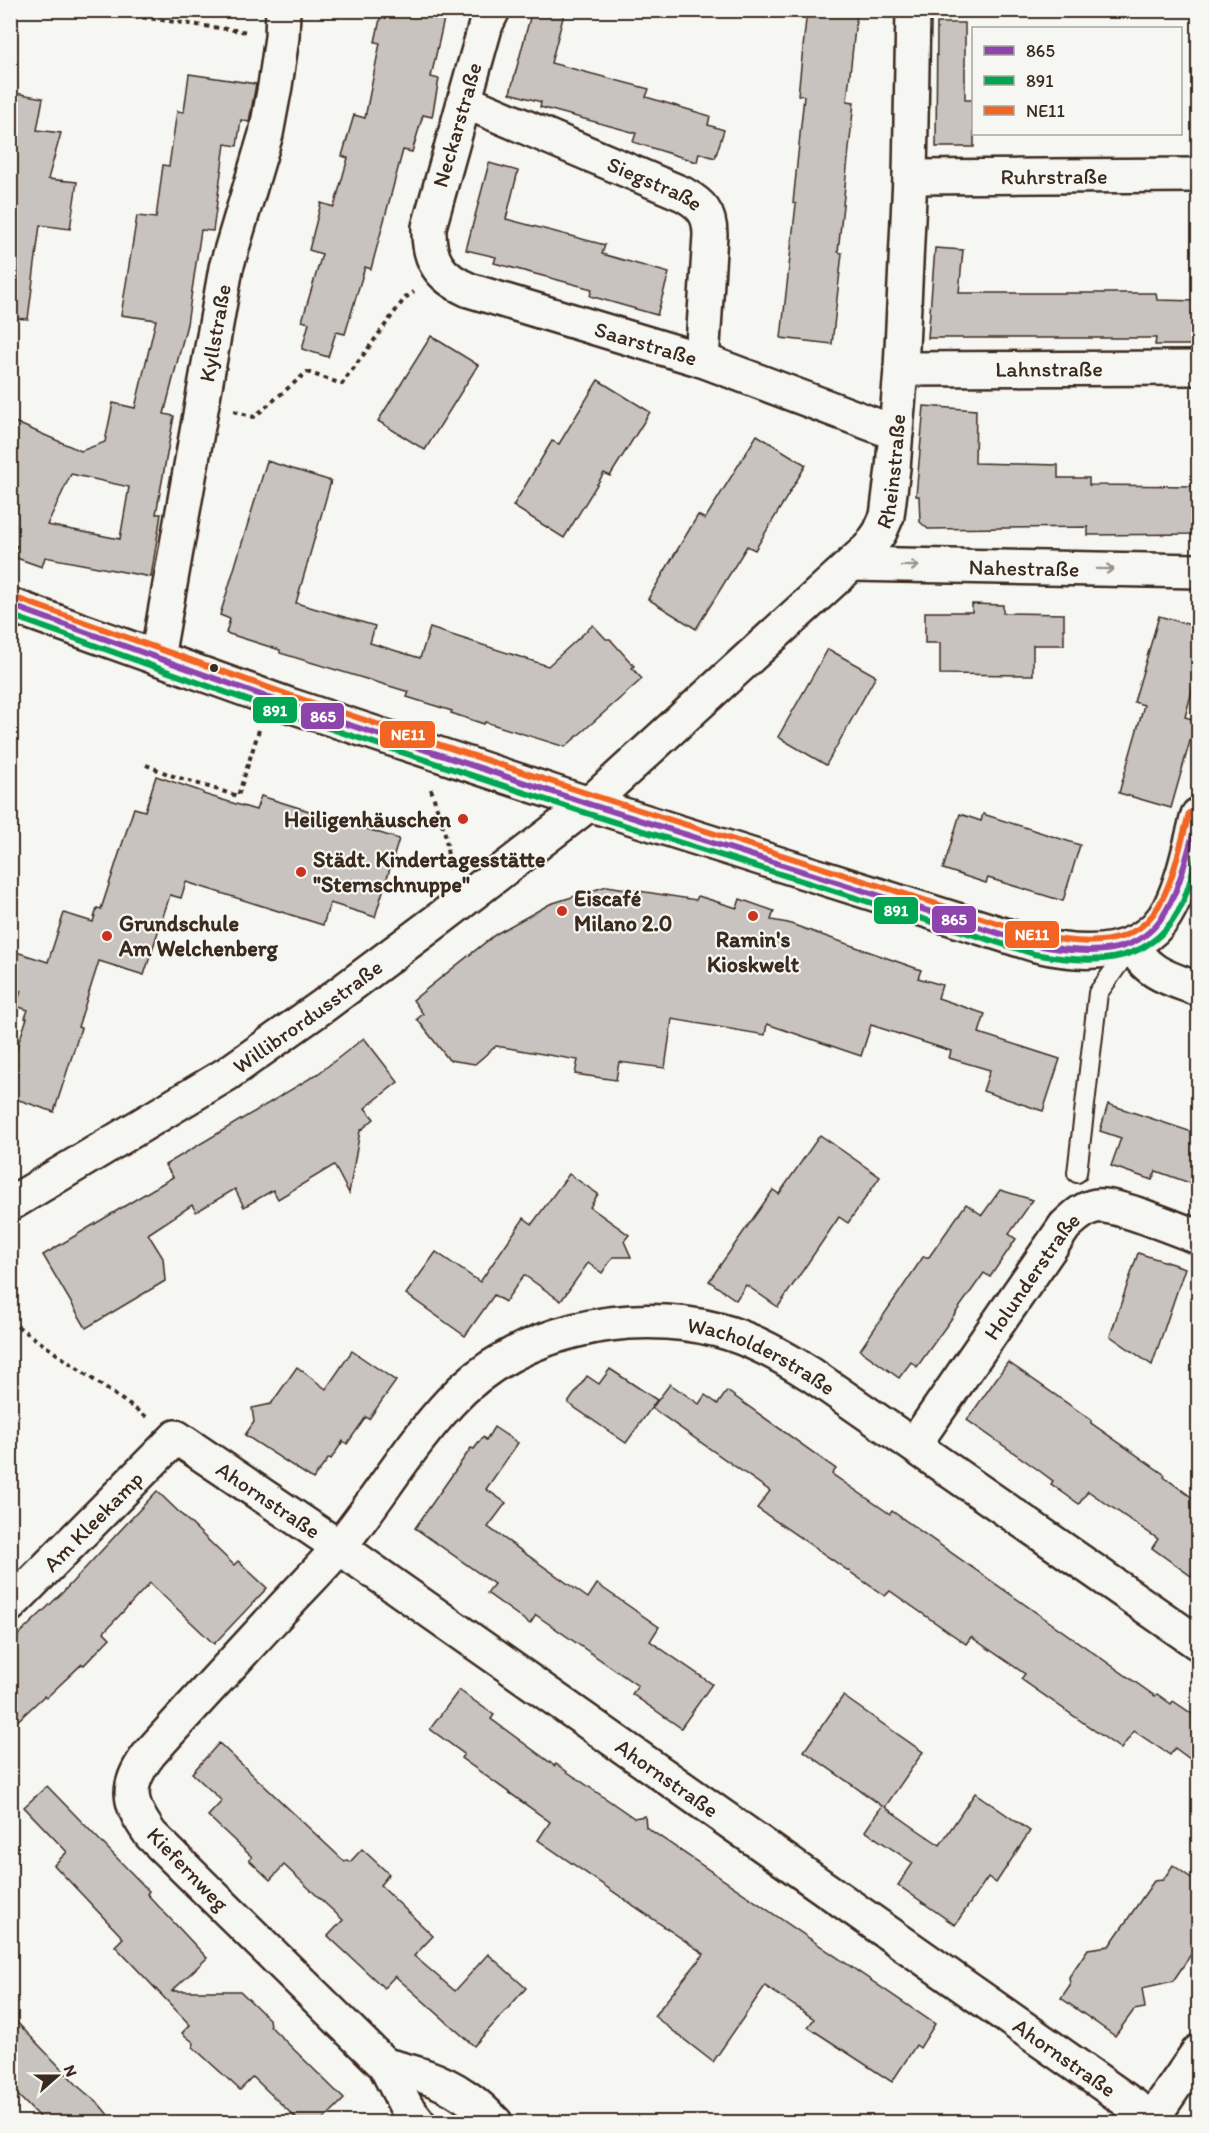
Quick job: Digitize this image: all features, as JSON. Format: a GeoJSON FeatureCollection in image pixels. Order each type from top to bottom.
{"type":"FeatureCollection","features":[{"type":"Feature","properties":{"kind":"street","name":"Rheinstraße"},"geometry":{"type":"LineString","coordinates":[[589,804],[852,564],[875,539],[887,516],[901,369],[910,177],[913,10]]}},
{"type":"Feature","properties":{"kind":"street","name":"Neckarstraße"},"geometry":{"type":"LineString","coordinates":[[444,276],[435,263],[430,248],[429,227],[490,17]]}},
{"type":"Feature","properties":{"kind":"street","name":"Kyllstraße"},"geometry":{"type":"LineString","coordinates":[[157,658],[226,268],[262,151],[275,86],[282,24]]}},
{"type":"Feature","properties":{"kind":"street","name":"Siegstraße"},"geometry":{"type":"LineString","coordinates":[[464,101],[683,194],[694,199],[703,208],[708,220],[710,235],[702,360]]}},
{"type":"Feature","properties":{"kind":"street","name":"Ruhrstraße"},"geometry":{"type":"LineString","coordinates":[[910,177],[1198,176]]}},
{"type":"Feature","properties":{"kind":"street","name":"Saarstraße"},"geometry":{"type":"LineString","coordinates":[[444,276],[469,290],[702,360],[896,433]]}},
{"type":"Feature","properties":{"kind":"street","name":"Lahnstraße"},"geometry":{"type":"LineString","coordinates":[[901,369],[1198,368]]}},
{"type":"Feature","properties":{"kind":"street","name":"Nahestraße"},"geometry":{"type":"LineString","coordinates":[[852,564],[1198,571]]}},
{"type":"Feature","properties":{"kind":"street"},"geometry":{"type":"LineString","coordinates":[[10,605],[270,698],[589,804],[1036,945],[1060,950],[1087,952],[1110,950],[1133,944],[1151,932],[1162,921],[1170,907],[1198,815]]}},
{"type":"Feature","properties":{"kind":"street","name":"Willibrordusstraße"},"geometry":{"type":"LineString","coordinates":[[10,1204],[227,1074],[323,1006],[589,804]]}},
{"type":"Feature","properties":{"kind":"street"},"geometry":{"type":"LineString","coordinates":[[1133,944],[1150,969],[1198,989]]}},
{"type":"Feature","properties":{"kind":"street","name":"Holunderstraße"},"geometry":{"type":"LineString","coordinates":[[914,1445],[1065,1226],[1079,1214],[1095,1206],[1111,1207],[1198,1237]]}},
{"type":"Feature","properties":{"kind":"street","name":"Wacholderstraße"},"geometry":{"type":"LineString","coordinates":[[339,1547],[451,1401],[472,1381],[494,1365],[535,1344],[578,1330],[621,1323],[669,1322],[719,1330],[779,1354],[1198,1643]]}},
{"type":"Feature","properties":{"kind":"street","name":"Ahornstraße"},"geometry":{"type":"LineString","coordinates":[[176,1437],[339,1547],[1154,2121]]}},
{"type":"Feature","properties":{"kind":"street","name":"Am Kleekamp"},"geometry":{"type":"LineString","coordinates":[[10,1605],[176,1437]]}},
{"type":"Feature","properties":{"kind":"street","name":"Kiefernweg"},"geometry":{"type":"LineString","coordinates":[[339,1547],[150,1753],[135,1774],[131,1797],[139,1817],[152,1835],[386,2065],[408,2108],[418,2122]]}},
{"type":"Feature","properties":{"kind":"street"},"geometry":{"type":"LineString","coordinates":[[1154,2121],[1198,2052]]}},
{"type":"Feature","properties":{"kind":"street","name":"Kiefernweg"},"geometry":{"type":"LineString","coordinates":[[386,2065],[445,2084],[465,2096],[495,2122]]}},
{"type":"Feature","properties":{"kind":"lane"},"geometry":{"type":"LineString","coordinates":[[1077,1173],[1098,993],[1133,944]]}},
{"type":"Feature","properties":{"kind":"path"},"geometry":{"type":"LineString","coordinates":[[89,10],[282,24]]}},
{"type":"Feature","properties":{"kind":"path"},"geometry":{"type":"LineString","coordinates":[[203,404],[254,417],[307,372],[342,384],[405,298],[444,276]]}},
{"type":"Feature","properties":{"kind":"path"},"geometry":{"type":"LineString","coordinates":[[146,765],[173,776],[238,796],[270,698]]}},
{"type":"Feature","properties":{"kind":"path"},"geometry":{"type":"LineString","coordinates":[[412,745],[437,805],[446,837],[448,873],[442,917]]}},
{"type":"Feature","properties":{"kind":"path"},"geometry":{"type":"LineString","coordinates":[[10,1321],[176,1437]]}},
{"type":"Feature","properties":{"kind":"building"},"geometry":{"type":"Polygon","coordinates":[[[382,10],[446,10],[431,77],[439,79],[432,117],[423,115],[412,152],[403,150],[371,269],[365,267],[345,334],[336,332],[328,357],[302,349],[309,323],[302,321],[322,254],[309,250],[321,203],[334,207],[348,158],[342,156],[354,115],[365,118],[380,43],[375,42],[382,10]]]}},
{"type":"Feature","properties":{"kind":"building"},"geometry":{"type":"Polygon","coordinates":[[[532,10],[565,10],[551,63],[649,89],[646,97],[710,116],[708,125],[724,130],[715,158],[699,153],[697,162],[633,142],[636,133],[540,107],[541,102],[510,93],[532,10]]]}},
{"type":"Feature","properties":{"kind":"building"},"geometry":{"type":"Polygon","coordinates":[[[807,10],[857,10],[847,101],[854,102],[838,252],[842,253],[832,344],[781,338],[796,204],[793,203],[804,96],[798,95],[807,10]]]}},
{"type":"Feature","properties":{"kind":"building"},"geometry":{"type":"Polygon","coordinates":[[[937,23],[965,23],[965,100],[972,100],[974,147],[936,147],[937,23]]]}},
{"type":"Feature","properties":{"kind":"building"},"geometry":{"type":"Polygon","coordinates":[[[189,74],[256,84],[249,122],[241,120],[237,146],[225,144],[213,231],[201,230],[187,324],[164,414],[174,416],[156,514],[161,514],[151,577],[45,557],[42,567],[11,556],[17,546],[10,543],[10,420],[81,451],[105,442],[113,403],[135,408],[156,320],[121,315],[137,216],[156,218],[163,165],[169,166],[177,111],[184,112],[189,74]],[[71,474],[47,525],[120,539],[129,487],[71,474]]]}},
{"type":"Feature","properties":{"kind":"building"},"geometry":{"type":"Polygon","coordinates":[[[10,92],[43,98],[37,130],[61,133],[48,179],[77,182],[70,229],[40,225],[28,319],[10,318],[10,92]]]}},
{"type":"Feature","properties":{"kind":"building"},"geometry":{"type":"Polygon","coordinates":[[[489,163],[518,171],[506,219],[605,245],[602,254],[669,273],[657,315],[590,296],[592,289],[494,263],[496,257],[466,250],[489,163]]]}},
{"type":"Feature","properties":{"kind":"building"},"geometry":{"type":"Polygon","coordinates":[[[935,248],[963,250],[959,293],[1156,293],[1157,300],[1198,301],[1198,345],[1155,345],[1156,338],[928,338],[935,248]]]}},
{"type":"Feature","properties":{"kind":"building"},"geometry":{"type":"Polygon","coordinates":[[[431,336],[478,365],[425,450],[378,421],[431,336]]]}},
{"type":"Feature","properties":{"kind":"building"},"geometry":{"type":"Polygon","coordinates":[[[598,380],[650,412],[610,476],[604,473],[564,538],[513,506],[552,441],[559,444],[598,380]]]}},
{"type":"Feature","properties":{"kind":"building"},"geometry":{"type":"Polygon","coordinates":[[[924,406],[976,410],[975,463],[1058,465],[1058,478],[1089,478],[1089,485],[1198,486],[1198,534],[1088,535],[1088,527],[928,529],[920,522],[919,496],[916,496],[924,406]]]}},
{"type":"Feature","properties":{"kind":"building"},"geometry":{"type":"Polygon","coordinates":[[[757,435],[806,465],[755,550],[747,546],[696,629],[648,599],[698,515],[705,519],[757,435]]]}},
{"type":"Feature","properties":{"kind":"building"},"geometry":{"type":"Polygon","coordinates":[[[267,461],[331,481],[296,603],[375,626],[370,643],[420,658],[430,628],[548,666],[593,625],[606,639],[610,639],[634,666],[632,668],[642,679],[565,747],[451,713],[452,711],[407,697],[409,692],[280,653],[280,650],[226,633],[230,619],[220,615],[267,461]]]}},
{"type":"Feature","properties":{"kind":"building"},"geometry":{"type":"Polygon","coordinates":[[[972,604],[1003,605],[1003,613],[1064,614],[1064,645],[1033,645],[1033,675],[940,674],[940,643],[925,643],[925,612],[972,612],[972,604]]]}},
{"type":"Feature","properties":{"kind":"building"},"geometry":{"type":"Polygon","coordinates":[[[1159,616],[1198,627],[1198,669],[1185,717],[1196,720],[1171,808],[1119,793],[1144,705],[1134,702],[1159,616]]]}},
{"type":"Feature","properties":{"kind":"building"},"geometry":{"type":"Polygon","coordinates":[[[828,649],[876,676],[826,765],[778,737],[828,649]]]}},
{"type":"Feature","properties":{"kind":"building"},"geometry":{"type":"Polygon","coordinates":[[[156,776],[203,792],[203,794],[256,810],[261,796],[399,839],[375,917],[330,903],[323,925],[186,882],[181,898],[170,895],[144,975],[99,961],[78,1027],[81,1028],[54,1112],[10,1097],[10,1068],[28,1010],[16,1006],[21,991],[10,988],[10,950],[48,962],[64,913],[93,922],[97,908],[101,909],[134,808],[145,811],[156,776]]]}},
{"type":"Feature","properties":{"kind":"building"},"geometry":{"type":"Polygon","coordinates":[[[960,814],[981,821],[983,814],[1080,845],[1063,901],[988,878],[986,883],[943,869],[960,814]]]}},
{"type":"Feature","properties":{"kind":"building"},"geometry":{"type":"Polygon","coordinates":[[[607,886],[696,900],[698,896],[737,908],[740,899],[774,911],[771,920],[788,923],[921,970],[918,978],[942,985],[938,998],[985,1014],[979,1033],[1060,1059],[1043,1111],[983,1091],[990,1070],[949,1058],[951,1051],[871,1025],[861,1056],[767,1024],[765,1035],[672,1019],[665,1068],[619,1062],[616,1080],[575,1074],[578,1060],[496,1046],[475,1064],[449,1060],[417,1019],[423,1014],[413,1000],[496,934],[550,904],[607,886]]]}},
{"type":"Feature","properties":{"kind":"building"},"geometry":{"type":"Polygon","coordinates":[[[364,1038],[398,1082],[365,1108],[374,1119],[360,1131],[349,1193],[334,1165],[278,1199],[273,1190],[244,1207],[235,1189],[196,1212],[192,1205],[148,1234],[163,1258],[165,1281],[86,1328],[43,1255],[173,1177],[165,1165],[319,1073],[364,1038]]]}},
{"type":"Feature","properties":{"kind":"building"},"geometry":{"type":"Polygon","coordinates":[[[1108,1104],[1198,1134],[1198,1186],[1156,1171],[1152,1180],[1111,1166],[1121,1138],[1100,1131],[1108,1104]]]}},
{"type":"Feature","properties":{"kind":"building"},"geometry":{"type":"Polygon","coordinates":[[[820,1135],[880,1177],[848,1223],[839,1217],[778,1307],[746,1285],[736,1300],[709,1281],[773,1190],[779,1194],[820,1135]]]}},
{"type":"Feature","properties":{"kind":"building"},"geometry":{"type":"Polygon","coordinates":[[[569,1174],[598,1194],[590,1207],[629,1235],[624,1241],[631,1257],[613,1257],[602,1273],[588,1263],[561,1301],[524,1275],[505,1302],[494,1295],[465,1336],[406,1294],[436,1252],[480,1282],[524,1218],[532,1224],[569,1174]]]}},
{"type":"Feature","properties":{"kind":"building"},"geometry":{"type":"Polygon","coordinates":[[[1000,1190],[1033,1200],[1009,1234],[1016,1239],[990,1277],[984,1273],[917,1367],[911,1362],[899,1378],[860,1350],[923,1257],[929,1257],[966,1204],[982,1215],[1000,1190]]]}},
{"type":"Feature","properties":{"kind":"building"},"geometry":{"type":"Polygon","coordinates":[[[1138,1253],[1185,1268],[1152,1365],[1110,1336],[1138,1253]]]}},
{"type":"Feature","properties":{"kind":"building"},"geometry":{"type":"Polygon","coordinates":[[[352,1351],[396,1381],[369,1419],[366,1417],[347,1444],[343,1441],[313,1479],[245,1435],[254,1422],[252,1408],[271,1404],[297,1367],[326,1389],[352,1351]]]}},
{"type":"Feature","properties":{"kind":"building"},"geometry":{"type":"Polygon","coordinates":[[[1008,1362],[1091,1420],[1091,1423],[1165,1475],[1164,1477],[1198,1502],[1198,1581],[1152,1548],[1158,1539],[1088,1491],[1079,1504],[1051,1484],[1053,1481],[1037,1469],[967,1420],[1008,1362]]]}},
{"type":"Feature","properties":{"kind":"building"},"geometry":{"type":"Polygon","coordinates":[[[610,1369],[657,1400],[626,1443],[568,1403],[587,1376],[599,1384],[610,1369]]]}},
{"type":"Feature","properties":{"kind":"building"},"geometry":{"type":"Polygon","coordinates":[[[670,1384],[699,1404],[705,1395],[718,1404],[727,1391],[836,1469],[832,1474],[890,1514],[892,1511],[1155,1696],[1157,1694],[1171,1704],[1173,1701],[1198,1718],[1198,1765],[1175,1748],[1170,1755],[1134,1731],[1121,1749],[1021,1679],[1025,1674],[971,1637],[966,1644],[890,1591],[885,1596],[757,1508],[770,1491],[652,1408],[670,1384]]]}},
{"type":"Feature","properties":{"kind":"building"},"geometry":{"type":"Polygon","coordinates":[[[494,1427],[518,1443],[486,1489],[506,1503],[488,1527],[588,1598],[597,1584],[659,1627],[650,1641],[712,1684],[681,1728],[632,1694],[638,1686],[536,1615],[530,1624],[487,1593],[494,1584],[415,1528],[471,1448],[474,1449],[483,1437],[486,1440],[494,1427]]]}},
{"type":"Feature","properties":{"kind":"building"},"geometry":{"type":"Polygon","coordinates":[[[157,1491],[234,1565],[238,1561],[267,1588],[214,1644],[150,1583],[104,1632],[110,1638],[84,1665],[82,1664],[46,1698],[44,1696],[10,1728],[10,1643],[63,1592],[157,1491]]]}},
{"type":"Feature","properties":{"kind":"building"},"geometry":{"type":"Polygon","coordinates":[[[459,1690],[494,1715],[491,1719],[555,1766],[556,1764],[634,1818],[645,1816],[646,1827],[935,2024],[920,2048],[916,2045],[892,2082],[808,2027],[814,2019],[765,1986],[713,2062],[654,2016],[704,1954],[538,1840],[550,1822],[461,1758],[464,1754],[430,1729],[459,1690]]]}},
{"type":"Feature","properties":{"kind":"building"},"geometry":{"type":"Polygon","coordinates":[[[843,1696],[923,1752],[885,1807],[940,1845],[975,1793],[1030,1831],[996,1883],[988,1877],[955,1925],[898,1885],[913,1863],[865,1831],[882,1806],[804,1751],[843,1696]]]}},
{"type":"Feature","properties":{"kind":"building"},"geometry":{"type":"Polygon","coordinates":[[[219,1743],[345,1862],[347,1860],[350,1862],[362,1849],[389,1874],[380,1885],[433,1936],[414,1956],[455,1991],[488,1954],[526,1988],[474,2046],[395,1976],[384,1988],[328,1936],[343,1920],[284,1865],[270,1880],[249,1860],[252,1857],[208,1816],[222,1801],[192,1773],[219,1743]]]}},
{"type":"Feature","properties":{"kind":"building"},"geometry":{"type":"Polygon","coordinates":[[[47,1786],[149,1891],[147,1894],[207,1958],[172,1991],[240,1991],[269,2019],[270,2026],[344,2099],[321,2122],[300,2122],[253,2077],[240,2090],[193,2047],[194,2043],[182,2033],[190,2025],[115,1946],[123,1938],[54,1865],[67,1852],[24,1807],[47,1786]]]}},
{"type":"Feature","properties":{"kind":"building"},"geometry":{"type":"Polygon","coordinates":[[[1173,1865],[1198,1883],[1198,1944],[1173,1981],[1142,1988],[1145,2008],[1134,2010],[1115,2036],[1061,1998],[1070,1985],[1069,1977],[1088,1949],[1109,1946],[1154,1881],[1163,1880],[1173,1865]]]}},
{"type":"Feature","properties":{"kind":"building"},"geometry":{"type":"Polygon","coordinates":[[[10,2015],[114,2122],[44,2122],[10,2087],[10,2015]]]}},
{"type":"Feature","properties":{"kind":"transit line","name":"NE11"},"geometry":{"type":"LineString","coordinates":[[13,597],[292,696],[592,795],[1038,936],[1077,941],[1108,940],[1131,933],[1148,920],[1161,901],[1171,877],[1189,813]]}},
{"type":"Feature","properties":{"kind":"transit line","name":"865"},"geometry":{"type":"LineString","coordinates":[[10,605],[289,705],[589,804],[1036,945],[1077,951],[1110,949],[1135,942],[1153,928],[1168,908],[1179,883],[1198,815]]}},
{"type":"Feature","properties":{"kind":"transit line","name":"891"},"geometry":{"type":"LineString","coordinates":[[10,615],[286,714],[586,813],[1034,954],[1095,960],[1133,952],[1150,943],[1165,930],[1178,912],[1187,890],[1198,850]]}},
{"type":"Feature","properties":{"kind":"place","name":"Heiligenhäuschen"},"geometry":{"type":"Point","coordinates":[463,819]}},
{"type":"Feature","properties":{"kind":"place","name":"Städt. Kindertagesstätte \"Sternschnuppe\""},"geometry":{"type":"Point","coordinates":[301,872]}},
{"type":"Feature","properties":{"kind":"place","name":"Eiscafé Milano 2.0"},"geometry":{"type":"Point","coordinates":[562,911]}},
{"type":"Feature","properties":{"kind":"place","name":"Ramin's Kioskwelt"},"geometry":{"type":"Point","coordinates":[753,916]}},
{"type":"Feature","properties":{"kind":"place","name":"Grundschule Am Welchenberg"},"geometry":{"type":"Point","coordinates":[107,936]}}]}
